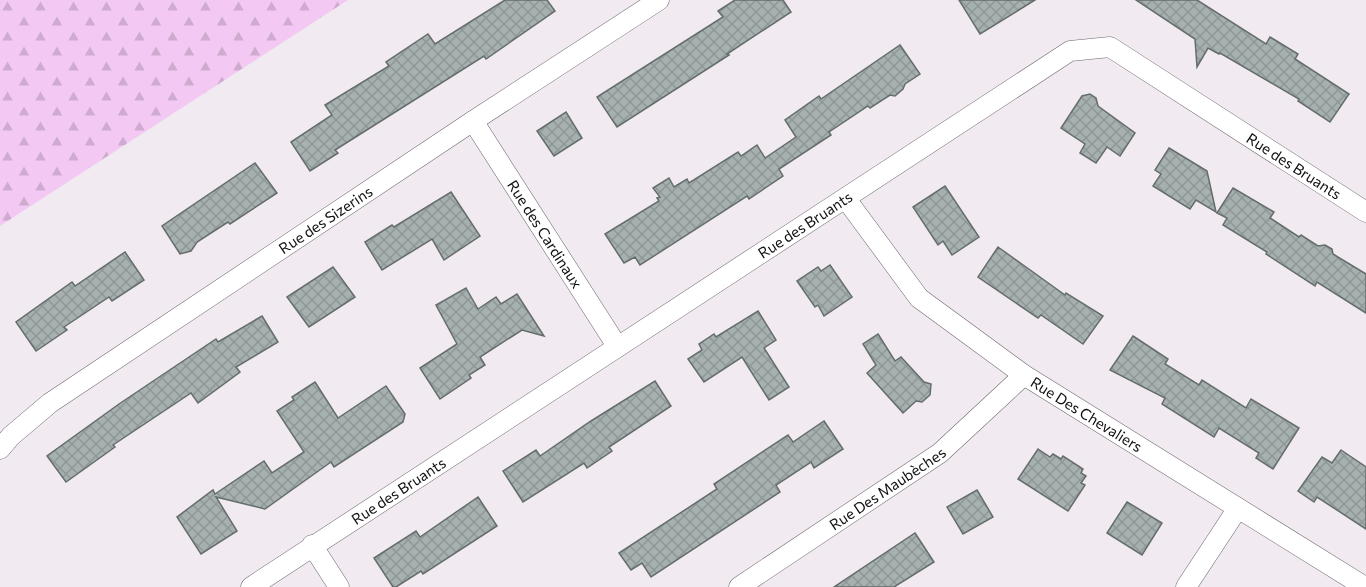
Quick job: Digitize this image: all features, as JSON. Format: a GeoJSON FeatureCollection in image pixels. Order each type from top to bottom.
{"type":"FeatureCollection","features":[{"type":"Feature","properties":{"kind":"street","name":"Rue des Sizerins"},"geometry":{"type":"LineString","coordinates":[[0,449],[11,436],[50,403],[659,0]]}},
{"type":"Feature","properties":{"kind":"street","name":"Rue des Bruants"},"geometry":{"type":"LineString","coordinates":[[251,587],[1070,51],[1110,47],[1366,212]]}},
{"type":"Feature","properties":{"kind":"street","name":"Rue des Cardinaux"},"geometry":{"type":"LineString","coordinates":[[473,121],[617,346]]}},
{"type":"Feature","properties":{"kind":"street","name":"Rue Des Chevaliers"},"geometry":{"type":"LineString","coordinates":[[846,199],[919,298],[1024,375],[1365,587]]}},
{"type":"Feature","properties":{"kind":"street","name":"Rue Des Maubèches"},"geometry":{"type":"LineString","coordinates":[[739,587],[940,453],[1024,375]]}},
{"type":"Feature","properties":{"kind":"street"},"geometry":{"type":"LineString","coordinates":[[1186,587],[1238,508]]}},
{"type":"Feature","properties":{"kind":"street"},"geometry":{"type":"LineString","coordinates":[[312,545],[339,587]]}},
{"type":"Feature","properties":{"kind":"green space"},"geometry":{"type":"Polygon","coordinates":[[[0,0],[348,0],[0,226],[0,0]]]}},
{"type":"Feature","properties":{"kind":"building"},"geometry":{"type":"Polygon","coordinates":[[[505,0],[547,0],[555,11],[486,59],[484,56],[335,150],[338,153],[310,171],[291,142],[332,115],[325,105],[389,66],[386,62],[428,34],[435,44],[505,0]]]}},
{"type":"Feature","properties":{"kind":"building"},"geometry":{"type":"Polygon","coordinates":[[[735,0],[783,0],[791,12],[617,127],[597,97],[723,17],[718,11],[735,0]]]}},
{"type":"Feature","properties":{"kind":"building"},"geometry":{"type":"Polygon","coordinates":[[[959,0],[1035,0],[980,34],[959,0]]]}},
{"type":"Feature","properties":{"kind":"building"},"geometry":{"type":"Polygon","coordinates":[[[1136,0],[1197,0],[1266,44],[1270,37],[1298,54],[1295,59],[1349,94],[1330,122],[1298,101],[1299,99],[1208,48],[1197,67],[1195,39],[1136,0]]]}},
{"type":"Feature","properties":{"kind":"building"},"geometry":{"type":"Polygon","coordinates":[[[900,45],[920,74],[905,84],[895,96],[890,95],[870,108],[868,106],[829,132],[831,135],[779,169],[783,176],[749,199],[747,196],[640,265],[635,257],[624,263],[605,234],[659,201],[657,198],[660,197],[653,188],[669,178],[674,187],[687,179],[689,183],[738,152],[741,156],[757,145],[765,158],[796,137],[785,120],[819,96],[821,99],[900,45]]]}},
{"type":"Feature","properties":{"kind":"building"},"geometry":{"type":"Polygon","coordinates":[[[1090,94],[1096,98],[1098,106],[1135,133],[1120,156],[1107,147],[1096,163],[1080,153],[1085,144],[1061,128],[1082,96],[1090,94]]]}},
{"type":"Feature","properties":{"kind":"building"},"geometry":{"type":"Polygon","coordinates":[[[566,112],[582,138],[554,156],[537,131],[566,112]]]}},
{"type":"Feature","properties":{"kind":"building"},"geometry":{"type":"Polygon","coordinates":[[[1169,148],[1207,171],[1216,212],[1196,200],[1190,209],[1153,186],[1161,174],[1155,170],[1169,148]]]}},
{"type":"Feature","properties":{"kind":"building"},"geometry":{"type":"Polygon","coordinates":[[[255,163],[277,193],[230,224],[228,222],[197,242],[191,251],[180,254],[162,226],[255,163]]]}},
{"type":"Feature","properties":{"kind":"building"},"geometry":{"type":"Polygon","coordinates":[[[945,186],[979,237],[952,255],[943,241],[938,245],[913,207],[945,186]]]}},
{"type":"Feature","properties":{"kind":"building"},"geometry":{"type":"Polygon","coordinates":[[[1233,188],[1274,212],[1270,218],[1299,237],[1301,235],[1318,246],[1325,245],[1332,249],[1333,254],[1366,274],[1366,313],[1317,282],[1315,286],[1266,254],[1267,252],[1223,225],[1227,218],[1217,213],[1233,188]]]}},
{"type":"Feature","properties":{"kind":"building"},"geometry":{"type":"Polygon","coordinates":[[[451,192],[480,236],[444,260],[432,239],[382,270],[365,242],[451,192]]]}},
{"type":"Feature","properties":{"kind":"building"},"geometry":{"type":"Polygon","coordinates":[[[998,247],[1065,295],[1066,293],[1103,316],[1083,344],[1041,315],[1038,318],[978,277],[998,247]]]}},
{"type":"Feature","properties":{"kind":"building"},"geometry":{"type":"Polygon","coordinates":[[[125,252],[144,280],[112,301],[109,297],[64,327],[67,330],[36,351],[16,322],[72,282],[75,286],[125,252]]]}},
{"type":"Feature","properties":{"kind":"building"},"geometry":{"type":"Polygon","coordinates":[[[830,265],[852,297],[824,316],[818,305],[815,307],[797,281],[818,267],[821,271],[830,265]]]}},
{"type":"Feature","properties":{"kind":"building"},"geometry":{"type":"Polygon","coordinates":[[[333,267],[355,297],[309,327],[287,297],[333,267]]]}},
{"type":"Feature","properties":{"kind":"building"},"geometry":{"type":"Polygon","coordinates":[[[466,288],[478,309],[496,297],[501,304],[517,294],[544,336],[522,330],[480,357],[485,365],[469,375],[471,378],[440,399],[420,368],[457,344],[436,305],[466,288]]]}},
{"type":"Feature","properties":{"kind":"building"},"geometry":{"type":"Polygon","coordinates":[[[758,311],[776,340],[764,348],[789,387],[769,400],[742,357],[704,382],[688,359],[702,350],[699,344],[714,334],[716,337],[758,311]]]}},
{"type":"Feature","properties":{"kind":"building"},"geometry":{"type":"Polygon","coordinates":[[[262,316],[278,342],[236,367],[240,372],[198,403],[191,393],[113,445],[115,447],[66,482],[47,456],[216,339],[218,342],[262,316]]]}},
{"type":"Feature","properties":{"kind":"building"},"geometry":{"type":"Polygon","coordinates":[[[878,334],[895,361],[901,357],[924,382],[931,384],[930,395],[922,402],[916,401],[903,413],[867,373],[876,365],[863,344],[878,334]]]}},
{"type":"Feature","properties":{"kind":"building"},"geometry":{"type":"Polygon","coordinates":[[[1133,336],[1168,359],[1165,364],[1199,385],[1202,380],[1246,408],[1251,399],[1299,428],[1273,469],[1256,458],[1259,453],[1219,428],[1214,437],[1162,404],[1165,398],[1110,370],[1133,336]]]}},
{"type":"Feature","properties":{"kind":"building"},"geometry":{"type":"Polygon","coordinates":[[[655,381],[671,406],[609,447],[612,451],[587,468],[584,463],[523,502],[503,471],[536,450],[540,456],[655,381]]]}},
{"type":"Feature","properties":{"kind":"building"},"geometry":{"type":"Polygon","coordinates":[[[315,382],[338,418],[386,386],[405,414],[403,422],[334,467],[331,462],[265,509],[216,497],[237,531],[201,554],[177,517],[213,490],[215,494],[264,461],[272,473],[304,452],[277,411],[294,400],[292,397],[315,382]]]}},
{"type":"Feature","properties":{"kind":"building"},"geometry":{"type":"Polygon","coordinates":[[[824,421],[843,449],[814,468],[811,462],[776,485],[780,492],[651,577],[642,563],[631,570],[619,553],[717,489],[714,484],[788,435],[793,442],[824,421]]]}},
{"type":"Feature","properties":{"kind":"building"},"geometry":{"type":"Polygon","coordinates":[[[1038,449],[1050,457],[1053,454],[1061,459],[1063,456],[1083,469],[1081,473],[1086,476],[1081,483],[1085,485],[1068,511],[1018,479],[1038,449]]]}},
{"type":"Feature","properties":{"kind":"building"},"geometry":{"type":"Polygon","coordinates":[[[1341,450],[1366,467],[1366,529],[1317,497],[1314,502],[1298,491],[1322,457],[1332,463],[1341,450]]]}},
{"type":"Feature","properties":{"kind":"building"},"geometry":{"type":"Polygon","coordinates":[[[977,490],[993,517],[963,534],[947,507],[977,490]]]}},
{"type":"Feature","properties":{"kind":"building"},"geometry":{"type":"Polygon","coordinates":[[[478,497],[497,526],[423,574],[421,571],[393,587],[374,558],[416,531],[420,537],[478,497]]]}},
{"type":"Feature","properties":{"kind":"building"},"geometry":{"type":"Polygon","coordinates":[[[1127,502],[1162,523],[1142,555],[1107,533],[1127,502]]]}},
{"type":"Feature","properties":{"kind":"building"},"geometry":{"type":"Polygon","coordinates":[[[915,533],[934,562],[894,587],[834,587],[915,533]]]}}]}
